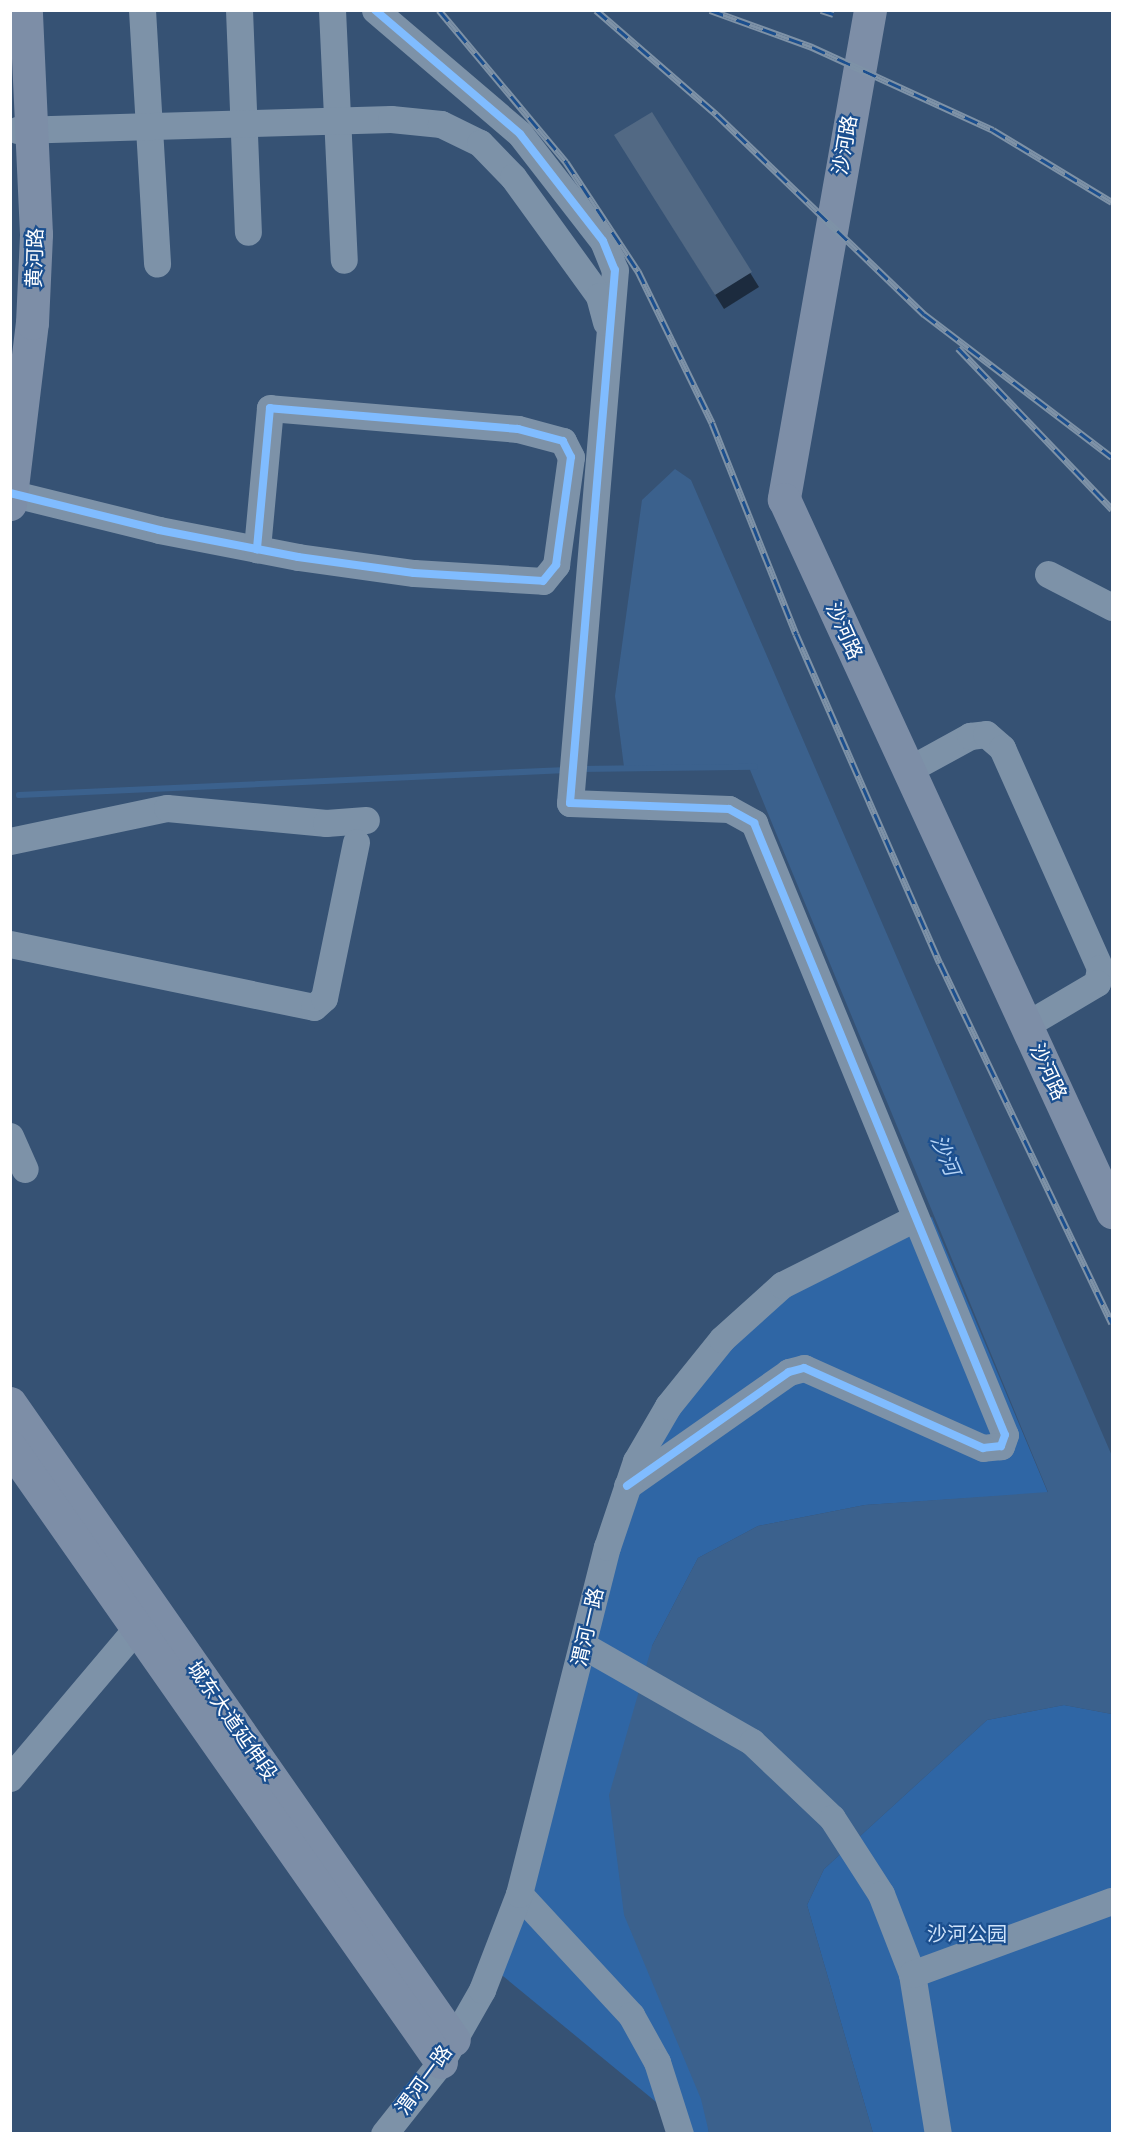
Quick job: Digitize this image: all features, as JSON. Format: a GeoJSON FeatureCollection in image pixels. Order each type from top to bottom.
{"type":"FeatureCollection","features":[{"type":"Feature","properties":{"kind":"main road","name":"黄河路"},"geometry":{"type":"LineString","coordinates":[[11,497],[32,324],[26,130],[26,10]]}},
{"type":"Feature","properties":{"kind":"main road","name":"沙河路"},"geometry":{"type":"LineString","coordinates":[[870,10],[784,499],[1113,1212]]}},
{"type":"Feature","properties":{"kind":"main road","name":"黄河路"},"geometry":{"type":"LineString","coordinates":[[10,26],[26,130],[21,245],[10,361]]}},
{"type":"Feature","properties":{"kind":"main road","name":"城东大道延伸段"},"geometry":{"type":"LineString","coordinates":[[10,1403],[447,2051]]}},
{"type":"Feature","properties":{"kind":"main road","name":"城东大道延伸段"},"geometry":{"type":"LineString","coordinates":[[10,1447],[135,1630],[447,2051]]}},
{"type":"Feature","properties":{"kind":"street"},"geometry":{"type":"LineString","coordinates":[[142,10],[157,264]]}},
{"type":"Feature","properties":{"kind":"street"},"geometry":{"type":"LineString","coordinates":[[239,10],[248,231]]}},
{"type":"Feature","properties":{"kind":"street"},"geometry":{"type":"LineString","coordinates":[[332,10],[344,260]]}},
{"type":"Feature","properties":{"kind":"street"},"geometry":{"type":"LineString","coordinates":[[375,10],[520,134],[603,242],[615,270],[608,328],[570,803],[729,809],[754,823],[915,1218],[1003,1426],[1001,1446],[983,1448],[804,1368],[789,1372],[627,1486]]}},
{"type":"Feature","properties":{"kind":"street"},"geometry":{"type":"LineString","coordinates":[[26,130],[337,120],[441,124],[480,142],[513,177],[599,296],[608,328]]}},
{"type":"Feature","properties":{"kind":"street"},"geometry":{"type":"LineString","coordinates":[[11,497],[256,549],[414,573],[543,581],[556,565],[571,457],[563,441],[518,429],[270,408],[256,549]]}},
{"type":"Feature","properties":{"kind":"street"},"geometry":{"type":"LineString","coordinates":[[1048,574],[1113,607]]}},
{"type":"Feature","properties":{"kind":"street"},"geometry":{"type":"LineString","coordinates":[[908,770],[970,736],[986,734],[1002,748],[1100,968],[1097,983],[1026,1025]]}},
{"type":"Feature","properties":{"kind":"street"},"geometry":{"type":"LineString","coordinates":[[10,841],[167,808],[305,822],[361,831],[324,998],[314,1007],[10,944]]}},
{"type":"Feature","properties":{"kind":"street"},"geometry":{"type":"LineString","coordinates":[[10,1136],[25,1169]]}},
{"type":"Feature","properties":{"kind":"street","name":"渭河一路"},"geometry":{"type":"LineString","coordinates":[[384,2133],[447,2051],[482,1990],[519,1894],[627,1486],[668,1406],[722,1339],[782,1285],[915,1218]]}},
{"type":"Feature","properties":{"kind":"street"},"geometry":{"type":"LineString","coordinates":[[10,1778],[135,1630]]}},
{"type":"Feature","properties":{"kind":"street"},"geometry":{"type":"LineString","coordinates":[[584,1646],[692,1705],[778,1762],[832,1818],[881,1894],[912,1974],[938,2133]]}},
{"type":"Feature","properties":{"kind":"street"},"geometry":{"type":"LineString","coordinates":[[519,1894],[631,2015],[666,2084],[680,2133]]}},
{"type":"Feature","properties":{"kind":"street"},"geometry":{"type":"LineString","coordinates":[[912,1974],[1113,1901]]}},
{"type":"Feature","properties":{"kind":"green space"},"geometry":{"type":"Polygon","coordinates":[[[932,1217],[1048,1493],[865,1505],[758,1526],[698,1558],[652,1646],[709,2133],[668,2133],[661,2106],[498,1972],[635,1492],[673,1412],[770,1307],[836,1261],[932,1217]]]}},
{"type":"Feature","properties":{"kind":"green space","name":"沙河公园"},"geometry":{"type":"Polygon","coordinates":[[[1064,1705],[1112,1714],[1112,2133],[873,2133],[807,1905],[824,1869],[987,1720],[1064,1705]]]}},
{"type":"Feature","properties":{"kind":"water","name":"沙河"},"geometry":{"type":"Polygon","coordinates":[[[675,469],[691,480],[1112,1456],[1112,1714],[1064,1705],[987,1720],[824,1869],[807,1905],[873,2133],[709,2133],[701,2099],[624,1915],[609,1795],[652,1646],[698,1558],[758,1526],[865,1505],[1048,1492],[748,765],[624,767],[615,696],[642,500],[675,469]]]}},
{"type":"Feature","properties":{"kind":"building"},"geometry":{"type":"Polygon","coordinates":[[[652,112],[752,272],[715,295],[614,135],[652,112]]]}},
{"type":"Feature","properties":{"kind":"waterway"},"geometry":{"type":"LineString","coordinates":[[580,769],[755,767]]}},
{"type":"Feature","properties":{"kind":"waterway"},"geometry":{"type":"LineString","coordinates":[[19,795],[566,770]]}},
{"type":"Feature","properties":{"kind":"railway"},"geometry":{"type":"LineString","coordinates":[[439,10],[566,162],[638,271],[712,423],[796,634],[940,963],[1112,1323]]}},
{"type":"Feature","properties":{"kind":"railway"},"geometry":{"type":"LineString","coordinates":[[596,10],[716,114],[924,314],[1112,457]]}},
{"type":"Feature","properties":{"kind":"railway"},"geometry":{"type":"LineString","coordinates":[[710,10],[812,47],[993,130],[1112,202]]}},
{"type":"Feature","properties":{"kind":"railway"},"geometry":{"type":"LineString","coordinates":[[821,10],[833,14]]}},
{"type":"Feature","properties":{"kind":"railway"},"geometry":{"type":"LineString","coordinates":[[958,348],[1112,509]]}},
{"type":"Feature","properties":{"kind":"cycle path"},"geometry":{"type":"LineString","coordinates":[[375,10],[520,134],[603,241],[615,270],[570,803],[729,809],[754,823],[1005,1435],[1001,1446],[983,1448],[804,1368],[789,1372],[627,1486]]}},
{"type":"Feature","properties":{"kind":"cycle path"},"geometry":{"type":"LineString","coordinates":[[10,493],[159,530],[298,557],[414,573],[543,581],[556,565],[571,457],[563,441],[518,429],[270,408],[257,549]]}}]}
